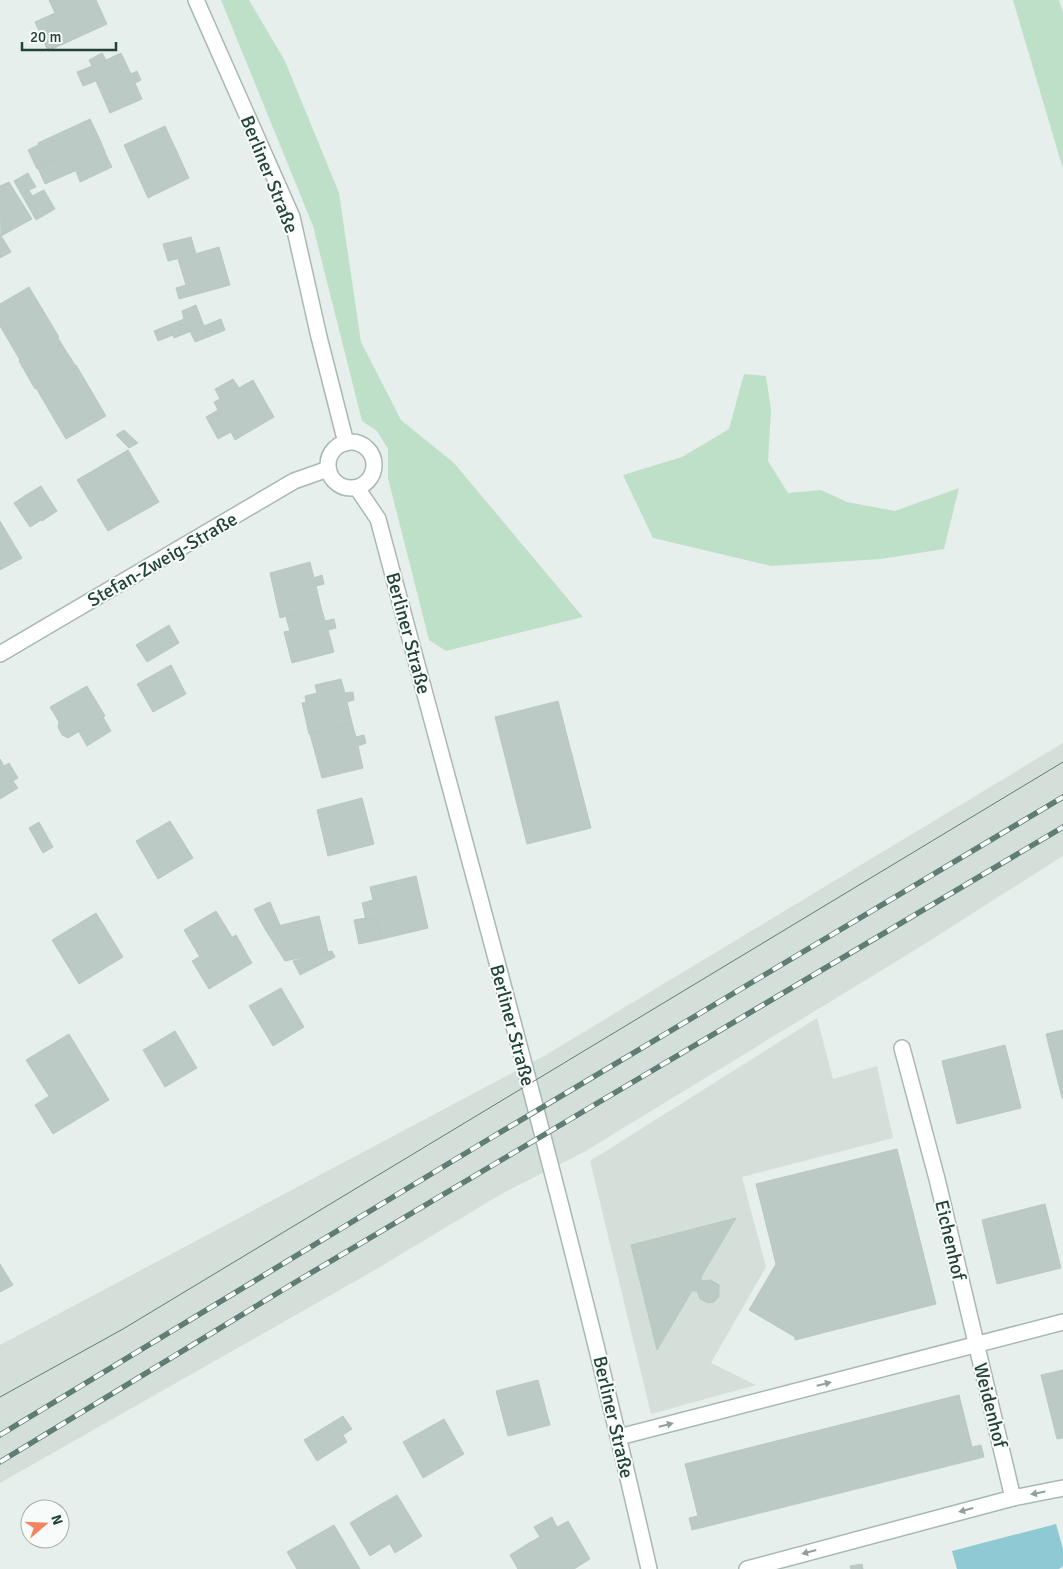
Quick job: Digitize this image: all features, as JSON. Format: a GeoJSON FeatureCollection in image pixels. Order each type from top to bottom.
{"type":"FeatureCollection","features":[{"type":"Feature","properties":{"kind":"street","name":"Berliner Straße"},"geometry":{"type":"LineString","coordinates":[[196,0],[292,217],[319,337],[346,443]]}},
{"type":"Feature","properties":{"kind":"street"},"geometry":{"type":"LineString","coordinates":[[346,443],[364,446],[374,462],[368,480],[357,488],[338,484],[328,469],[332,451],[346,443]]}},
{"type":"Feature","properties":{"kind":"street","name":"Stefan-Zweig-Straße"},"geometry":{"type":"LineString","coordinates":[[0,654],[294,482],[328,469]]}},
{"type":"Feature","properties":{"kind":"street","name":"Berliner Straße"},"geometry":{"type":"LineString","coordinates":[[357,488],[378,519],[578,1267],[649,1569]]}},
{"type":"Feature","properties":{"kind":"street","name":"Eichenhof"},"geometry":{"type":"LineString","coordinates":[[902,1048],[976,1345]]}},
{"type":"Feature","properties":{"kind":"street"},"geometry":{"type":"LineString","coordinates":[[976,1345],[1063,1322]]}},
{"type":"Feature","properties":{"kind":"street","name":"Weidenhof"},"geometry":{"type":"LineString","coordinates":[[619,1437],[976,1345],[1013,1498]]}},
{"type":"Feature","properties":{"kind":"street"},"geometry":{"type":"LineString","coordinates":[[747,1569],[1013,1498],[1063,1488]]}},
{"type":"Feature","properties":{"kind":"shaded area"},"geometry":{"type":"Polygon","coordinates":[[[1063,743],[1063,856],[915,950],[584,1152],[503,1193],[368,1274],[0,1483],[0,1345],[544,1056],[1063,743]]]}},
{"type":"Feature","properties":{"kind":"shaded area"},"geometry":{"type":"Polygon","coordinates":[[[817,1018],[833,1079],[877,1066],[893,1138],[742,1177],[766,1267],[711,1363],[756,1385],[651,1414],[590,1161],[817,1018]]]}},
{"type":"Feature","properties":{"kind":"green space"},"geometry":{"type":"Polygon","coordinates":[[[221,0],[249,0],[285,61],[339,193],[361,342],[401,420],[454,463],[583,617],[446,651],[429,640],[388,478],[388,449],[377,431],[362,421],[313,226],[221,0]]]}},
{"type":"Feature","properties":{"kind":"green space"},"geometry":{"type":"Polygon","coordinates":[[[1013,0],[1059,0],[1063,13],[1063,169],[1013,0]]]}},
{"type":"Feature","properties":{"kind":"green space"},"geometry":{"type":"Polygon","coordinates":[[[744,374],[766,376],[771,410],[768,461],[788,493],[821,490],[847,502],[895,511],[959,488],[944,549],[881,559],[771,566],[653,538],[623,475],[682,457],[729,429],[744,374]]]}},
{"type":"Feature","properties":{"kind":"water"},"geometry":{"type":"Polygon","coordinates":[[[1056,1524],[1063,1549],[1063,1566],[1059,1569],[957,1569],[952,1551],[1056,1524]]]}},
{"type":"Feature","properties":{"kind":"building"},"geometry":{"type":"Polygon","coordinates":[[[49,0],[96,0],[107,24],[48,51],[35,22],[55,13],[49,0]]]}},
{"type":"Feature","properties":{"kind":"building"},"geometry":{"type":"Polygon","coordinates":[[[102,53],[106,60],[121,53],[131,74],[137,71],[141,80],[135,83],[142,99],[110,113],[96,81],[83,86],[77,72],[92,66],[89,60],[102,53]]]}},
{"type":"Feature","properties":{"kind":"building"},"geometry":{"type":"Polygon","coordinates":[[[90,119],[100,140],[47,164],[38,143],[90,119]]]}},
{"type":"Feature","properties":{"kind":"building"},"geometry":{"type":"Polygon","coordinates":[[[165,126],[189,178],[148,198],[124,145],[165,126]]]}},
{"type":"Feature","properties":{"kind":"building"},"geometry":{"type":"Polygon","coordinates":[[[100,140],[107,157],[45,184],[38,168],[100,140]]]}},
{"type":"Feature","properties":{"kind":"building"},"geometry":{"type":"Polygon","coordinates":[[[38,145],[47,164],[37,169],[28,150],[38,145]]]}},
{"type":"Feature","properties":{"kind":"building"},"geometry":{"type":"Polygon","coordinates":[[[107,157],[112,167],[80,182],[76,171],[107,157]]]}},
{"type":"Feature","properties":{"kind":"building"},"geometry":{"type":"Polygon","coordinates":[[[28,173],[36,187],[29,190],[32,196],[44,190],[55,209],[36,220],[14,181],[28,173]]]}},
{"type":"Feature","properties":{"kind":"building"},"geometry":{"type":"Polygon","coordinates":[[[9,182],[32,219],[1,236],[0,186],[9,182]]]}},
{"type":"Feature","properties":{"kind":"building"},"geometry":{"type":"Polygon","coordinates":[[[0,234],[11,252],[0,258],[0,234]]]}},
{"type":"Feature","properties":{"kind":"building"},"geometry":{"type":"Polygon","coordinates":[[[191,237],[196,254],[168,261],[163,244],[191,237]]]}},
{"type":"Feature","properties":{"kind":"building"},"geometry":{"type":"Polygon","coordinates":[[[219,247],[230,285],[179,299],[176,288],[186,285],[178,259],[219,247]]]}},
{"type":"Feature","properties":{"kind":"building"},"geometry":{"type":"Polygon","coordinates":[[[29,287],[59,337],[20,360],[0,326],[0,304],[29,287]]]}},
{"type":"Feature","properties":{"kind":"building"},"geometry":{"type":"Polygon","coordinates":[[[196,305],[204,326],[174,338],[169,325],[184,319],[182,311],[196,305]]]}},
{"type":"Feature","properties":{"kind":"building"},"geometry":{"type":"Polygon","coordinates":[[[221,319],[225,330],[208,337],[204,326],[221,319]]]}},
{"type":"Feature","properties":{"kind":"building"},"geometry":{"type":"Polygon","coordinates":[[[169,325],[173,335],[158,341],[154,331],[169,325]]]}},
{"type":"Feature","properties":{"kind":"building"},"geometry":{"type":"Polygon","coordinates":[[[204,326],[208,337],[195,342],[190,331],[204,326]]]}},
{"type":"Feature","properties":{"kind":"building"},"geometry":{"type":"Polygon","coordinates":[[[58,338],[66,351],[27,375],[19,361],[58,338]]]}},
{"type":"Feature","properties":{"kind":"building"},"geometry":{"type":"Polygon","coordinates":[[[66,351],[75,365],[35,389],[27,375],[66,351]]]}},
{"type":"Feature","properties":{"kind":"building"},"geometry":{"type":"Polygon","coordinates":[[[76,365],[106,416],[66,439],[36,388],[76,365]]]}},
{"type":"Feature","properties":{"kind":"building"},"geometry":{"type":"Polygon","coordinates":[[[233,379],[239,388],[253,380],[274,417],[235,440],[231,432],[218,439],[206,417],[218,410],[214,402],[220,399],[215,389],[233,379]]]}},
{"type":"Feature","properties":{"kind":"building"},"geometry":{"type":"Polygon","coordinates":[[[124,430],[138,443],[129,448],[116,435],[124,430]]]}},
{"type":"Feature","properties":{"kind":"building"},"geometry":{"type":"Polygon","coordinates":[[[128,450],[159,502],[108,531],[77,480],[128,450]]]}},
{"type":"Feature","properties":{"kind":"building"},"geometry":{"type":"Polygon","coordinates":[[[41,486],[57,511],[42,521],[26,495],[41,486]]]}},
{"type":"Feature","properties":{"kind":"building"},"geometry":{"type":"Polygon","coordinates":[[[26,495],[41,520],[30,527],[14,503],[26,495]]]}},
{"type":"Feature","properties":{"kind":"building"},"geometry":{"type":"Polygon","coordinates":[[[0,521],[22,558],[0,570],[0,521]]]}},
{"type":"Feature","properties":{"kind":"building"},"geometry":{"type":"Polygon","coordinates":[[[310,562],[314,578],[322,575],[324,584],[316,586],[321,607],[280,618],[270,573],[310,562]]]}},
{"type":"Feature","properties":{"kind":"building"},"geometry":{"type":"Polygon","coordinates":[[[321,607],[325,621],[334,619],[336,628],[328,630],[334,652],[292,663],[284,632],[290,631],[286,617],[321,607]]]}},
{"type":"Feature","properties":{"kind":"building"},"geometry":{"type":"Polygon","coordinates":[[[169,625],[179,643],[147,662],[136,645],[169,625]]]}},
{"type":"Feature","properties":{"kind":"building"},"geometry":{"type":"Polygon","coordinates":[[[171,665],[186,694],[153,712],[137,684],[171,665]]]}},
{"type":"Feature","properties":{"kind":"building"},"geometry":{"type":"Polygon","coordinates":[[[341,679],[345,693],[353,692],[354,700],[347,702],[352,723],[309,734],[302,703],[306,702],[305,696],[317,693],[315,685],[341,679]]]}},
{"type":"Feature","properties":{"kind":"building"},"geometry":{"type":"Polygon","coordinates":[[[87,686],[105,716],[68,738],[62,735],[58,727],[59,722],[50,707],[87,686]]]}},
{"type":"Feature","properties":{"kind":"building"},"geometry":{"type":"Polygon","coordinates":[[[558,701],[591,828],[527,844],[495,717],[558,701]]]}},
{"type":"Feature","properties":{"kind":"building"},"geometry":{"type":"Polygon","coordinates":[[[103,717],[111,731],[87,746],[79,732],[103,717]]]}},
{"type":"Feature","properties":{"kind":"building"},"geometry":{"type":"Polygon","coordinates":[[[352,723],[356,737],[364,735],[366,743],[358,746],[363,768],[322,778],[310,734],[352,723]]]}},
{"type":"Feature","properties":{"kind":"building"},"geometry":{"type":"Polygon","coordinates":[[[0,759],[4,766],[9,763],[18,778],[13,781],[18,788],[0,799],[0,759]]]}},
{"type":"Feature","properties":{"kind":"building"},"geometry":{"type":"Polygon","coordinates":[[[362,798],[374,844],[328,856],[317,810],[362,798]]]}},
{"type":"Feature","properties":{"kind":"building"},"geometry":{"type":"Polygon","coordinates":[[[170,821],[193,858],[158,879],[136,841],[170,821]]]}},
{"type":"Feature","properties":{"kind":"building"},"geometry":{"type":"Polygon","coordinates":[[[39,822],[53,847],[43,853],[29,828],[39,822]]]}},
{"type":"Feature","properties":{"kind":"building"},"geometry":{"type":"Polygon","coordinates":[[[416,876],[428,928],[382,939],[376,918],[366,920],[362,903],[373,900],[370,887],[416,876]]]}},
{"type":"Feature","properties":{"kind":"building"},"geometry":{"type":"Polygon","coordinates":[[[270,902],[280,925],[265,929],[254,909],[270,902]]]}},
{"type":"Feature","properties":{"kind":"building"},"geometry":{"type":"Polygon","coordinates":[[[216,911],[232,937],[200,957],[184,930],[216,911]]]}},
{"type":"Feature","properties":{"kind":"building"},"geometry":{"type":"Polygon","coordinates":[[[96,913],[123,957],[79,984],[52,940],[96,913]]]}},
{"type":"Feature","properties":{"kind":"building"},"geometry":{"type":"Polygon","coordinates":[[[319,916],[328,952],[285,961],[265,929],[319,916]]]}},
{"type":"Feature","properties":{"kind":"building"},"geometry":{"type":"Polygon","coordinates":[[[366,918],[366,920],[376,918],[382,939],[359,944],[354,920],[366,918]]]}},
{"type":"Feature","properties":{"kind":"building"},"geometry":{"type":"Polygon","coordinates":[[[236,935],[252,963],[209,989],[192,961],[236,935]]]}},
{"type":"Feature","properties":{"kind":"building"},"geometry":{"type":"Polygon","coordinates":[[[332,951],[335,957],[300,975],[293,961],[332,951]]]}},
{"type":"Feature","properties":{"kind":"building"},"geometry":{"type":"Polygon","coordinates":[[[281,988],[304,1027],[273,1046],[249,1006],[281,988]]]}},
{"type":"Feature","properties":{"kind":"building"},"geometry":{"type":"Polygon","coordinates":[[[1063,1030],[1063,1098],[1062,1098],[1046,1034],[1063,1030]]]}},
{"type":"Feature","properties":{"kind":"building"},"geometry":{"type":"Polygon","coordinates":[[[175,1031],[197,1068],[165,1087],[143,1050],[175,1031]]]}},
{"type":"Feature","properties":{"kind":"building"},"geometry":{"type":"Polygon","coordinates":[[[69,1034],[109,1100],[53,1134],[35,1105],[49,1096],[26,1060],[69,1034]]]}},
{"type":"Feature","properties":{"kind":"building"},"geometry":{"type":"Polygon","coordinates":[[[1005,1045],[1021,1108],[957,1124],[942,1061],[1005,1045]]]}},
{"type":"Feature","properties":{"kind":"building"},"geometry":{"type":"Polygon","coordinates":[[[897,1149],[936,1304],[795,1340],[795,1337],[749,1310],[776,1264],[756,1184],[897,1149]]]}},
{"type":"Feature","properties":{"kind":"building"},"geometry":{"type":"Polygon","coordinates":[[[1045,1204],[1061,1268],[997,1284],[982,1220],[1045,1204]]]}},
{"type":"Feature","properties":{"kind":"building"},"geometry":{"type":"Polygon","coordinates":[[[736,1218],[701,1277],[702,1281],[711,1280],[719,1285],[719,1297],[714,1302],[708,1303],[700,1299],[697,1291],[692,1291],[657,1350],[631,1245],[736,1218]]]}},
{"type":"Feature","properties":{"kind":"building"},"geometry":{"type":"Polygon","coordinates":[[[0,1264],[13,1285],[0,1292],[0,1264]]]}},
{"type":"Feature","properties":{"kind":"building"},"geometry":{"type":"Polygon","coordinates":[[[1063,1370],[1063,1438],[1057,1439],[1041,1375],[1063,1370]]]}},
{"type":"Feature","properties":{"kind":"building"},"geometry":{"type":"Polygon","coordinates":[[[538,1380],[550,1425],[508,1436],[496,1391],[538,1380]]]}},
{"type":"Feature","properties":{"kind":"building"},"geometry":{"type":"Polygon","coordinates":[[[959,1395],[972,1447],[981,1445],[984,1457],[692,1530],[689,1518],[698,1516],[685,1464],[959,1395]]]}},
{"type":"Feature","properties":{"kind":"building"},"geometry":{"type":"Polygon","coordinates":[[[343,1416],[352,1429],[343,1435],[347,1442],[317,1461],[304,1440],[343,1416]]]}},
{"type":"Feature","properties":{"kind":"building"},"geometry":{"type":"Polygon","coordinates":[[[444,1419],[464,1454],[423,1478],[403,1442],[444,1419]]]}},
{"type":"Feature","properties":{"kind":"building"},"geometry":{"type":"Polygon","coordinates":[[[397,1495],[417,1528],[386,1546],[366,1513],[397,1495]]]}},
{"type":"Feature","properties":{"kind":"building"},"geometry":{"type":"Polygon","coordinates":[[[366,1513],[386,1546],[370,1556],[350,1523],[366,1513]]]}},
{"type":"Feature","properties":{"kind":"building"},"geometry":{"type":"Polygon","coordinates":[[[552,1517],[557,1527],[540,1537],[534,1527],[552,1517]]]}},
{"type":"Feature","properties":{"kind":"building"},"geometry":{"type":"Polygon","coordinates":[[[568,1521],[590,1559],[574,1569],[545,1569],[529,1543],[568,1521]]]}},
{"type":"Feature","properties":{"kind":"building"},"geometry":{"type":"Polygon","coordinates":[[[334,1525],[360,1569],[297,1569],[287,1552],[334,1525]]]}},
{"type":"Feature","properties":{"kind":"building"},"geometry":{"type":"Polygon","coordinates":[[[417,1528],[422,1536],[395,1553],[390,1544],[417,1528]]]}},
{"type":"Feature","properties":{"kind":"building"},"geometry":{"type":"Polygon","coordinates":[[[529,1543],[545,1569],[518,1569],[510,1555],[529,1543]]]}},
{"type":"Feature","properties":{"kind":"building"},"geometry":{"type":"Polygon","coordinates":[[[862,1564],[863,1569],[851,1569],[850,1566],[862,1564]]]}},
{"type":"Feature","properties":{"kind":"tram line"},"geometry":{"type":"LineString","coordinates":[[0,1397],[123,1329],[1063,762]]}},
{"type":"Feature","properties":{"kind":"railway"},"geometry":{"type":"LineString","coordinates":[[0,1435],[489,1139],[1063,797]]}},
{"type":"Feature","properties":{"kind":"railway"},"geometry":{"type":"LineString","coordinates":[[0,1462],[299,1280],[1063,827]]}}]}
